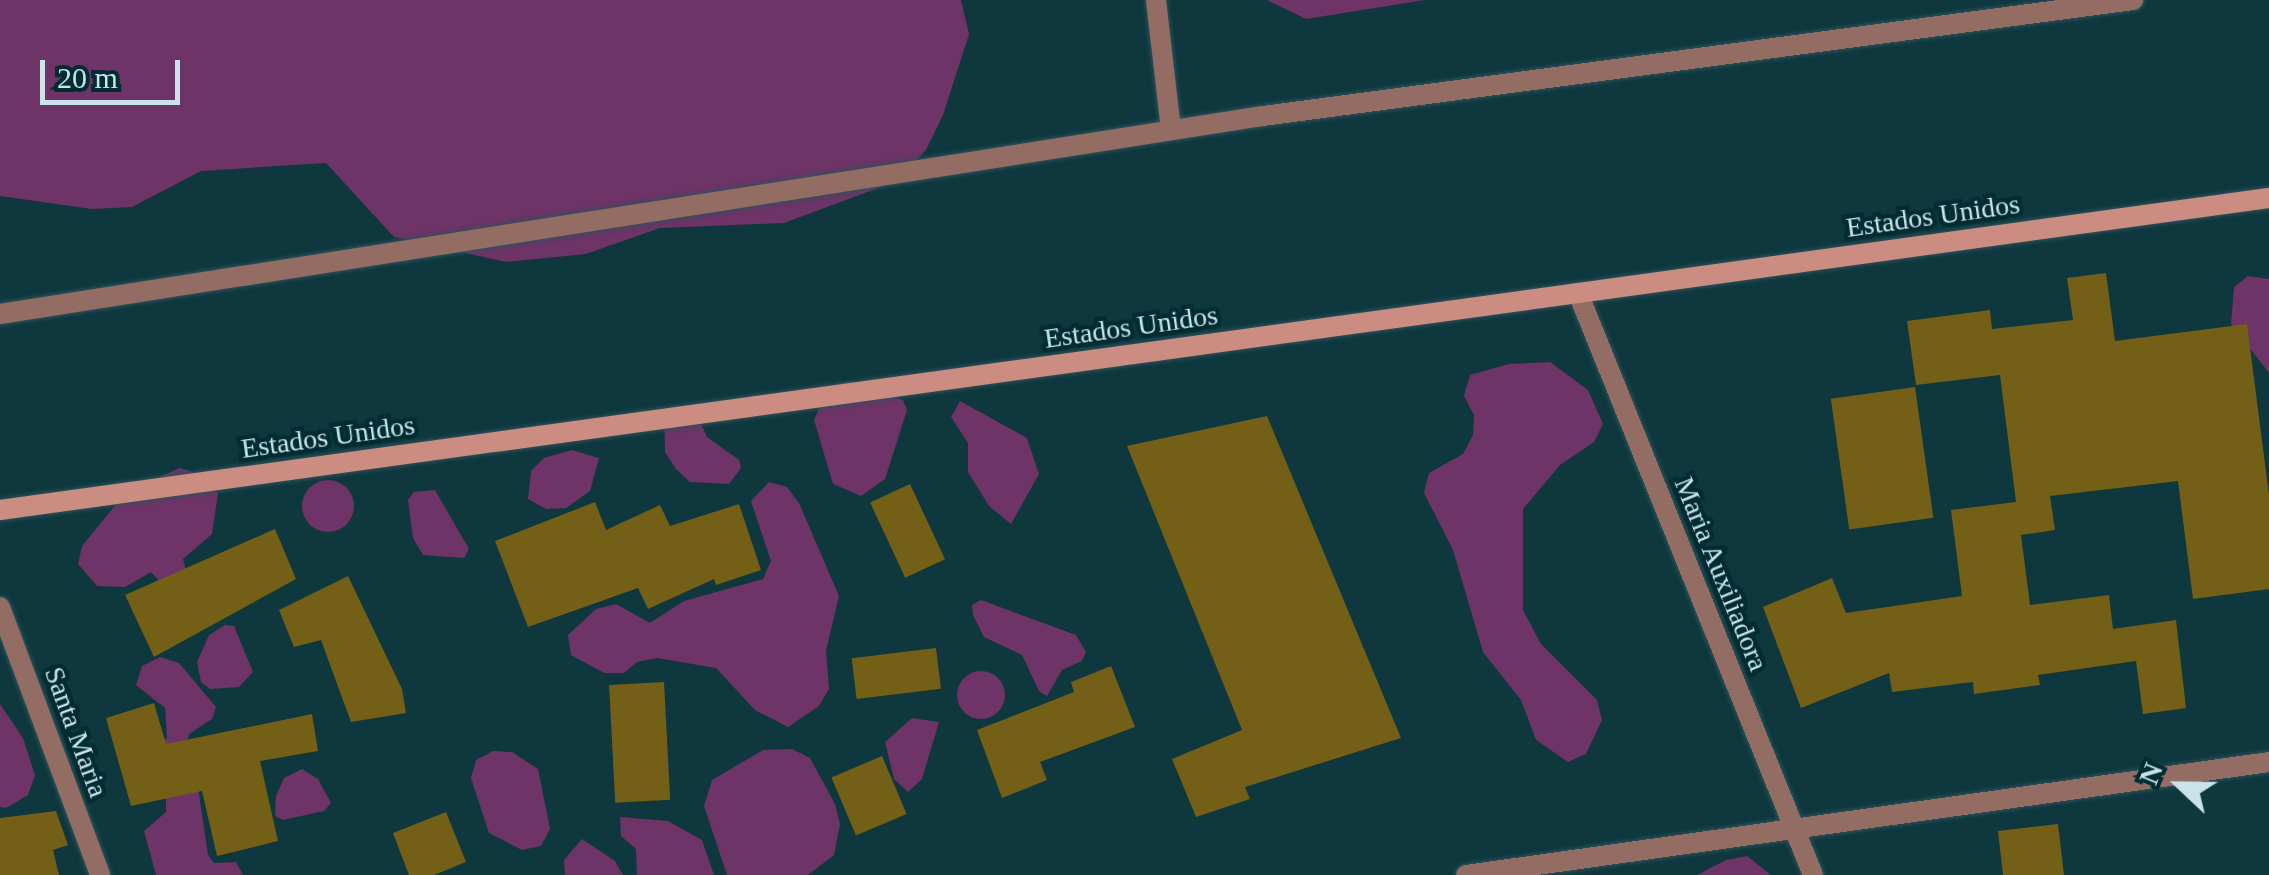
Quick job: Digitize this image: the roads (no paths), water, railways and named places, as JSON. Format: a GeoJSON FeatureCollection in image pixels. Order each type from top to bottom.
{"type":"FeatureCollection","features":[{"type":"Feature","properties":{"kind":"street"},"geometry":{"type":"LineString","coordinates":[[1156,0],[1171,130]]}},
{"type":"Feature","properties":{"kind":"street"},"geometry":{"type":"LineString","coordinates":[[0,314],[1171,130],[2133,0]]}},
{"type":"Feature","properties":{"kind":"street","name":"Estados Unidos"},"geometry":{"type":"LineString","coordinates":[[0,510],[2269,198]]}},
{"type":"Feature","properties":{"kind":"street","name":"Maria Auxiliadora"},"geometry":{"type":"LineString","coordinates":[[1578,293],[1813,875]]}},
{"type":"Feature","properties":{"kind":"street","name":"Santa Maria"},"geometry":{"type":"LineString","coordinates":[[0,607],[100,875]]}},
{"type":"Feature","properties":{"kind":"street"},"geometry":{"type":"LineString","coordinates":[[1466,875],[1793,824],[2269,762]]}}]}
